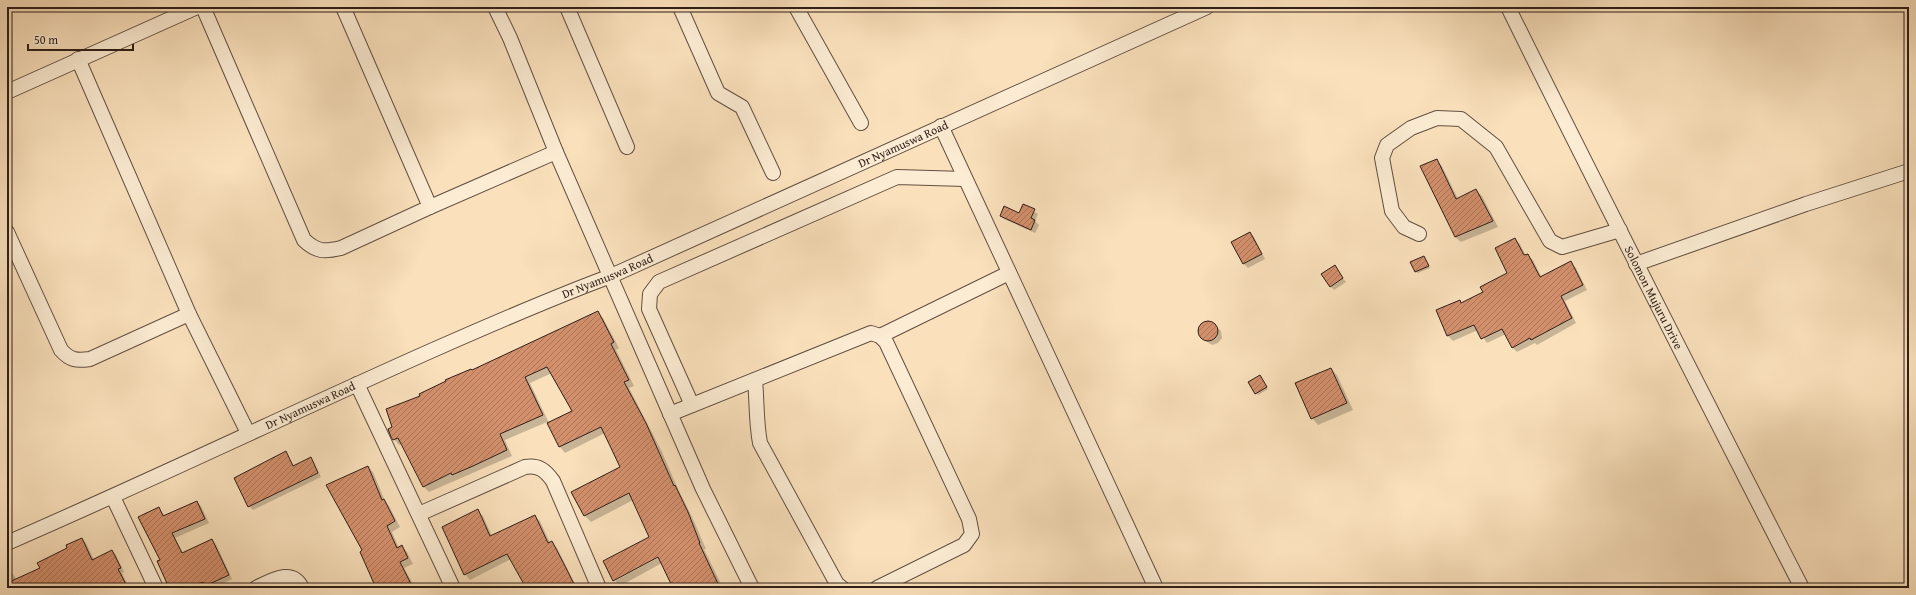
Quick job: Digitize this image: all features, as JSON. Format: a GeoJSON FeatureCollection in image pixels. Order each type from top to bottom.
{"type":"FeatureCollection","features":[{"type":"Feature","properties":{"kind":"street"},"geometry":{"type":"LineString","coordinates":[[7,92],[197,7]]}},
{"type":"Feature","properties":{"kind":"street"},"geometry":{"type":"LineString","coordinates":[[203,7],[304,240],[313,249],[327,251],[341,248],[430,206],[556,152]]}},
{"type":"Feature","properties":{"kind":"street"},"geometry":{"type":"LineString","coordinates":[[343,7],[430,206]]}},
{"type":"Feature","properties":{"kind":"street"},"geometry":{"type":"LineString","coordinates":[[495,7],[510,38],[556,152],[703,489],[752,588]]}},
{"type":"Feature","properties":{"kind":"street"},"geometry":{"type":"LineString","coordinates":[[567,7],[627,147]]}},
{"type":"Feature","properties":{"kind":"street"},"geometry":{"type":"LineString","coordinates":[[680,7],[718,93],[742,107],[773,173]]}},
{"type":"Feature","properties":{"kind":"street"},"geometry":{"type":"LineString","coordinates":[[796,7],[861,123]]}},
{"type":"Feature","properties":{"kind":"street","name":"Dr Nyamuswa Road"},"geometry":{"type":"LineString","coordinates":[[7,543],[114,497],[248,433],[357,384],[570,290],[611,276],[1207,7]]}},
{"type":"Feature","properties":{"kind":"street","name":"Solomon Mujuru Drive"},"geometry":{"type":"LineString","coordinates":[[1508,7],[1636,264],[1802,588]]}},
{"type":"Feature","properties":{"kind":"street"},"geometry":{"type":"LineString","coordinates":[[78,59],[189,314],[248,433]]}},
{"type":"Feature","properties":{"kind":"street"},"geometry":{"type":"LineString","coordinates":[[1419,234],[1404,227],[1392,211],[1382,158],[1387,145],[1411,128],[1438,118],[1461,119],[1496,147],[1550,241],[1562,247],[1620,230]]}},
{"type":"Feature","properties":{"kind":"street"},"geometry":{"type":"LineString","coordinates":[[941,126],[1156,588]]}},
{"type":"Feature","properties":{"kind":"street"},"geometry":{"type":"LineString","coordinates":[[1636,264],[1806,204],[1909,171]]}},
{"type":"Feature","properties":{"kind":"street"},"geometry":{"type":"LineString","coordinates":[[692,405],[650,309],[650,294],[659,282],[897,177],[965,180]]}},
{"type":"Feature","properties":{"kind":"street"},"geometry":{"type":"LineString","coordinates":[[7,232],[61,350],[69,359],[90,359],[189,314]]}},
{"type":"Feature","properties":{"kind":"street"},"geometry":{"type":"LineString","coordinates":[[880,336],[1009,273]]}},
{"type":"Feature","properties":{"kind":"street"},"geometry":{"type":"LineString","coordinates":[[670,414],[870,333],[880,336],[886,342],[969,519],[972,534],[964,545],[877,588]]}},
{"type":"Feature","properties":{"kind":"street"},"geometry":{"type":"LineString","coordinates":[[755,380],[757,425],[760,443],[837,584],[842,588]]}},
{"type":"Feature","properties":{"kind":"street"},"geometry":{"type":"LineString","coordinates":[[357,384],[453,588]]}},
{"type":"Feature","properties":{"kind":"street"},"geometry":{"type":"LineString","coordinates":[[419,514],[525,467],[534,466],[542,468],[553,481],[599,588]]}},
{"type":"Feature","properties":{"kind":"street"},"geometry":{"type":"LineString","coordinates":[[114,497],[156,588]]}},
{"type":"Feature","properties":{"kind":"street"},"geometry":{"type":"LineString","coordinates":[[256,588],[278,577],[287,576],[294,578],[302,588]]}},
{"type":"Feature","properties":{"kind":"building"},"geometry":{"type":"Polygon","coordinates":[[[1437,159],[1456,199],[1476,189],[1493,221],[1455,237],[1420,166],[1437,159]]]}},
{"type":"Feature","properties":{"kind":"building"},"geometry":{"type":"Polygon","coordinates":[[[1023,204],[1035,209],[1031,218],[1035,220],[1031,230],[1000,216],[1004,206],[1019,213],[1023,204]]]}},
{"type":"Feature","properties":{"kind":"building"},"geometry":{"type":"Polygon","coordinates":[[[1250,232],[1262,254],[1243,264],[1231,242],[1250,232]]]}},
{"type":"Feature","properties":{"kind":"building"},"geometry":{"type":"Polygon","coordinates":[[[1515,238],[1524,255],[1528,254],[1540,277],[1571,261],[1583,285],[1561,296],[1572,318],[1531,340],[1530,338],[1512,348],[1502,329],[1481,339],[1474,325],[1447,336],[1436,310],[1460,300],[1461,303],[1483,292],[1480,287],[1507,273],[1495,248],[1515,238]]]}},
{"type":"Feature","properties":{"kind":"building"},"geometry":{"type":"Polygon","coordinates":[[[1424,256],[1429,266],[1415,272],[1410,262],[1424,256]]]}},
{"type":"Feature","properties":{"kind":"building"},"geometry":{"type":"Polygon","coordinates":[[[1335,265],[1343,278],[1330,287],[1321,274],[1335,265]]]}},
{"type":"Feature","properties":{"kind":"building"},"geometry":{"type":"Polygon","coordinates":[[[598,311],[614,342],[611,344],[629,380],[624,382],[646,423],[674,486],[675,485],[688,512],[699,543],[720,588],[673,588],[658,557],[613,581],[603,561],[649,537],[629,493],[584,516],[571,492],[620,467],[601,427],[559,447],[547,423],[572,411],[547,367],[525,377],[543,415],[500,434],[507,450],[473,466],[452,475],[451,473],[423,487],[398,438],[393,440],[391,437],[388,429],[392,427],[386,409],[420,396],[419,394],[446,381],[445,380],[471,369],[472,370],[598,311]]]}},
{"type":"Feature","properties":{"kind":"building"},"geometry":{"type":"Polygon","coordinates":[[[1208,321],[1215,324],[1218,331],[1215,338],[1208,341],[1201,338],[1198,331],[1201,324],[1208,321]]]}},
{"type":"Feature","properties":{"kind":"building"},"geometry":{"type":"Polygon","coordinates":[[[1331,368],[1347,403],[1311,419],[1295,383],[1331,368]]]}},
{"type":"Feature","properties":{"kind":"building"},"geometry":{"type":"Polygon","coordinates":[[[1260,375],[1267,387],[1255,394],[1248,382],[1260,375]]]}},
{"type":"Feature","properties":{"kind":"building"},"geometry":{"type":"Polygon","coordinates":[[[286,451],[293,466],[311,457],[318,473],[248,507],[234,478],[286,451]]]}},
{"type":"Feature","properties":{"kind":"building"},"geometry":{"type":"Polygon","coordinates":[[[368,466],[382,500],[384,499],[395,521],[387,526],[397,548],[402,545],[408,558],[400,562],[413,588],[376,588],[360,552],[362,550],[326,485],[368,466]]]}},
{"type":"Feature","properties":{"kind":"building"},"geometry":{"type":"Polygon","coordinates":[[[197,501],[205,519],[172,533],[182,553],[212,539],[229,575],[205,586],[203,582],[187,588],[169,588],[157,561],[160,560],[138,517],[159,507],[163,516],[197,501]]]}},
{"type":"Feature","properties":{"kind":"building"},"geometry":{"type":"Polygon","coordinates":[[[478,509],[490,536],[535,515],[548,543],[552,541],[576,588],[526,588],[507,554],[464,575],[442,527],[478,509]]]}},
{"type":"Feature","properties":{"kind":"building"},"geometry":{"type":"Polygon","coordinates":[[[82,538],[92,560],[112,550],[121,568],[118,569],[128,588],[7,588],[7,583],[40,568],[37,563],[67,548],[66,545],[82,538]]]}}]}
